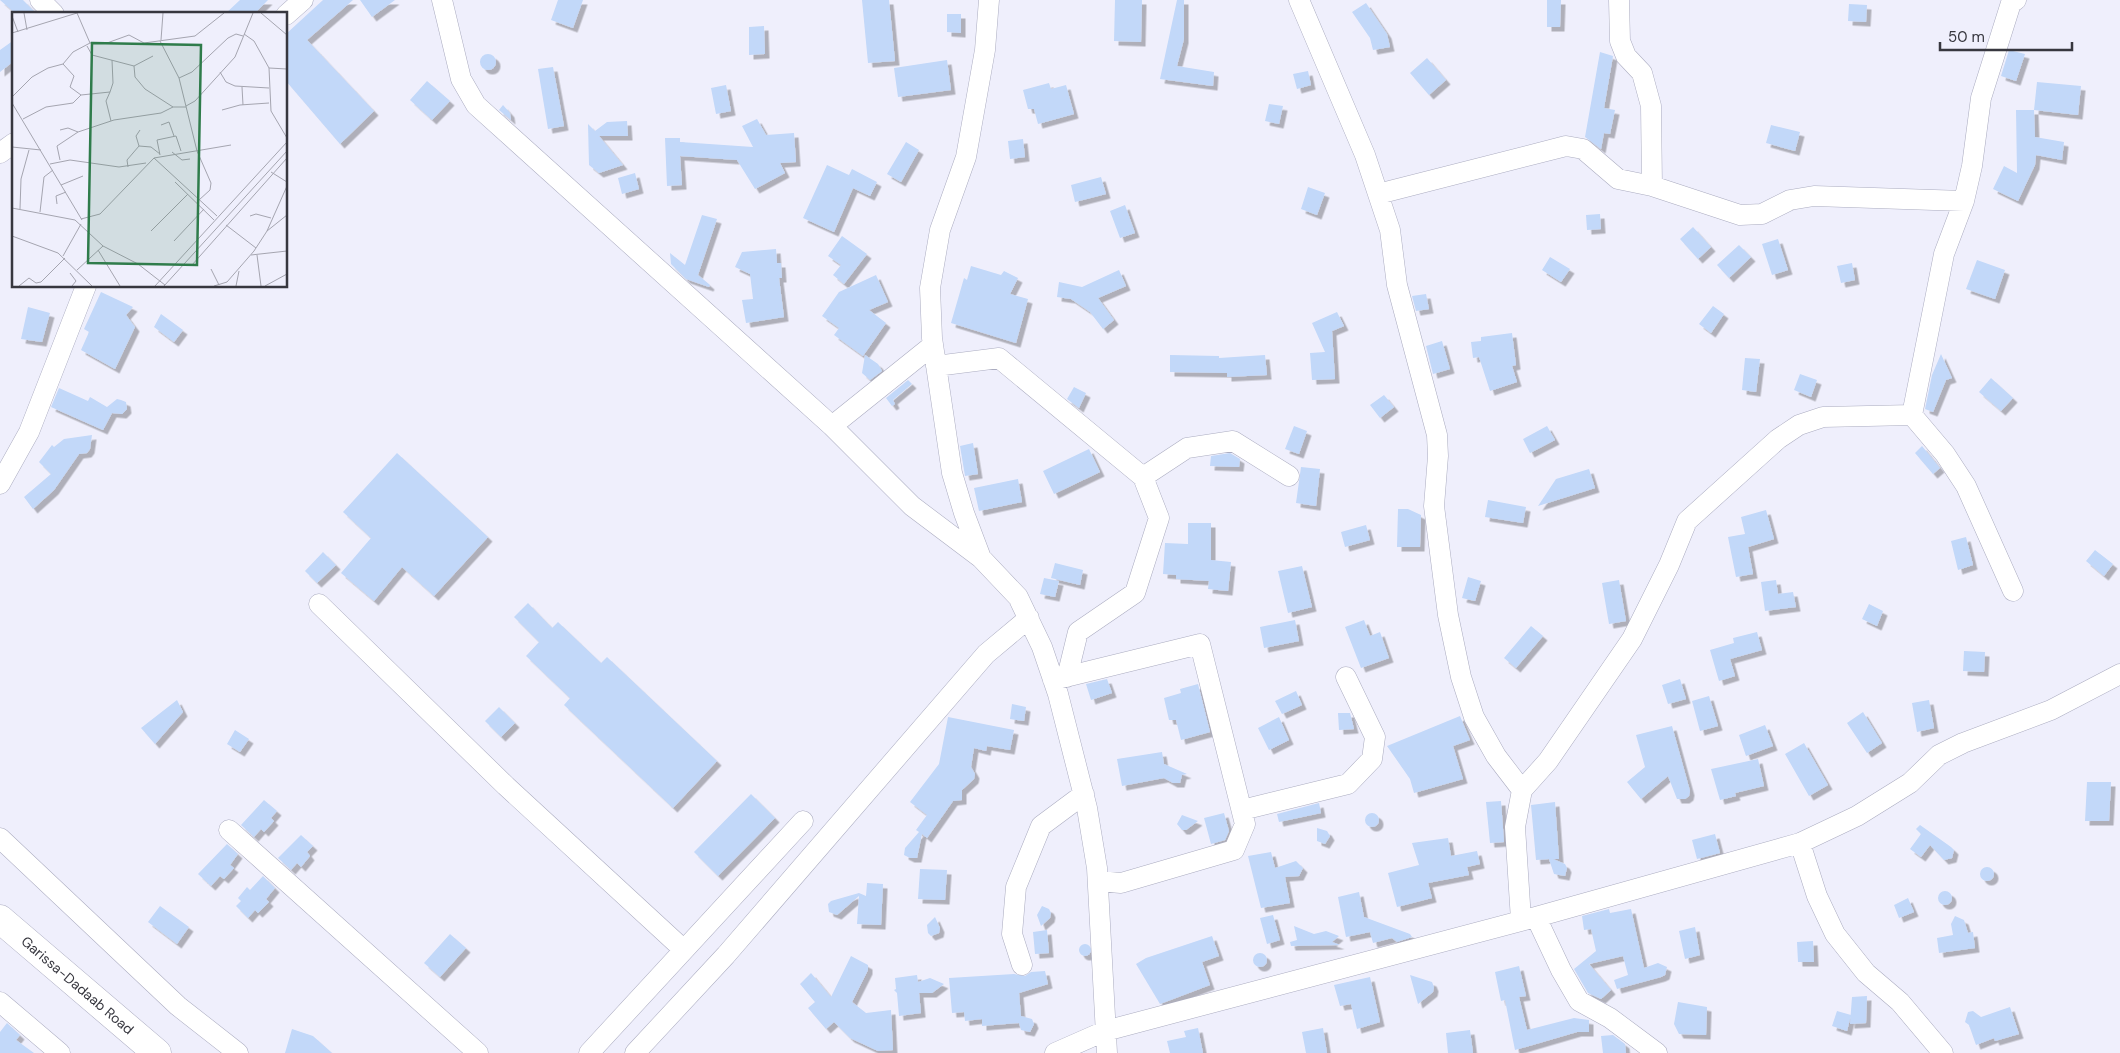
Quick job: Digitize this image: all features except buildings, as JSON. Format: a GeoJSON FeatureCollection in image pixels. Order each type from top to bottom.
{"type":"FeatureCollection","features":[{"type":"Feature","properties":{"kind":"highway","name":"Garissa-Dadaab Road"},"geometry":{"type":"LineString","coordinates":[[0,919],[157,1053]]}},
{"type":"Feature","properties":{"kind":"street"},"geometry":{"type":"LineString","coordinates":[[40,0],[52,12]]}},
{"type":"Feature","properties":{"kind":"street"},"geometry":{"type":"LineString","coordinates":[[288,13],[303,0]]}},
{"type":"Feature","properties":{"kind":"street"},"geometry":{"type":"LineString","coordinates":[[442,0],[461,79],[476,105],[832,426],[912,506],[981,558],[1018,597],[1060,678],[1084,794],[1098,880],[1107,1053]]}},
{"type":"Feature","properties":{"kind":"street"},"geometry":{"type":"LineString","coordinates":[[981,558],[964,514],[952,473],[933,345],[930,288],[940,230],[966,157],[986,50],[989,0]]}},
{"type":"Feature","properties":{"kind":"street"},"geometry":{"type":"LineString","coordinates":[[1299,0],[1365,155],[1390,230],[1397,285],[1437,435],[1438,456],[1434,506],[1448,615],[1461,676],[1474,717],[1496,756],[1522,790]]}},
{"type":"Feature","properties":{"kind":"street"},"geometry":{"type":"LineString","coordinates":[[1619,0],[1620,41],[1626,56],[1642,73],[1652,106],[1652,186]]}},
{"type":"Feature","properties":{"kind":"street"},"geometry":{"type":"LineString","coordinates":[[1912,415],[1944,254],[1964,201],[1972,166],[1981,98],[2011,3],[2016,0]]}},
{"type":"Feature","properties":{"kind":"street"},"geometry":{"type":"LineString","coordinates":[[0,153],[12,145]]}},
{"type":"Feature","properties":{"kind":"street"},"geometry":{"type":"LineString","coordinates":[[1378,194],[1566,146],[1583,149],[1618,179],[1652,186],[1740,215],[1762,214],[1790,200],[1814,196],[1964,201]]}},
{"type":"Feature","properties":{"kind":"street"},"geometry":{"type":"LineString","coordinates":[[0,484],[29,432],[85,288]]}},
{"type":"Feature","properties":{"kind":"street"},"geometry":{"type":"LineString","coordinates":[[832,426],[933,345]]}},
{"type":"Feature","properties":{"kind":"street"},"geometry":{"type":"LineString","coordinates":[[936,366],[999,358],[1143,477],[1159,518],[1135,592],[1078,632],[1060,678]]}},
{"type":"Feature","properties":{"kind":"street"},"geometry":{"type":"LineString","coordinates":[[1657,1053],[1610,1018],[1580,1001],[1529,919],[1515,827],[1522,790],[1548,761],[1632,639],[1669,565],[1687,521],[1778,439],[1799,424],[1823,417],[1912,415]]}},
{"type":"Feature","properties":{"kind":"street"},"geometry":{"type":"LineString","coordinates":[[1912,415],[1945,454],[1966,486],[2013,591]]}},
{"type":"Feature","properties":{"kind":"street"},"geometry":{"type":"LineString","coordinates":[[1143,477],[1187,448],[1233,441],[1289,476]]}},
{"type":"Feature","properties":{"kind":"street"},"geometry":{"type":"LineString","coordinates":[[319,604],[506,786],[684,950]]}},
{"type":"Feature","properties":{"kind":"street"},"geometry":{"type":"LineString","coordinates":[[635,1053],[726,956],[986,654],[1029,618]]}},
{"type":"Feature","properties":{"kind":"street"},"geometry":{"type":"LineString","coordinates":[[1060,678],[1200,644],[1245,824],[1234,850],[1121,883],[1098,880]]}},
{"type":"Feature","properties":{"kind":"street"},"geometry":{"type":"LineString","coordinates":[[1055,1053],[1105,1031],[1529,919],[1800,843],[1857,816],[1910,784],[1940,756],[1955,747],[2051,710],[2120,674]]}},
{"type":"Feature","properties":{"kind":"street"},"geometry":{"type":"LineString","coordinates":[[1242,810],[1348,784],[1372,760],[1375,737],[1346,677]]}},
{"type":"Feature","properties":{"kind":"street"},"geometry":{"type":"LineString","coordinates":[[1022,965],[1012,934],[1016,887],[1041,826],[1084,794]]}},
{"type":"Feature","properties":{"kind":"street"},"geometry":{"type":"LineString","coordinates":[[589,1053],[803,821]]}},
{"type":"Feature","properties":{"kind":"street"},"geometry":{"type":"LineString","coordinates":[[230,830],[478,1053]]}},
{"type":"Feature","properties":{"kind":"street"},"geometry":{"type":"LineString","coordinates":[[0,838],[178,1006],[238,1053]]}},
{"type":"Feature","properties":{"kind":"street"},"geometry":{"type":"LineString","coordinates":[[1800,843],[1817,896],[1835,934],[1866,973],[1900,1002],[1943,1053]]}},
{"type":"Feature","properties":{"kind":"street"},"geometry":{"type":"LineString","coordinates":[[0,1002],[60,1053]]}}]}
